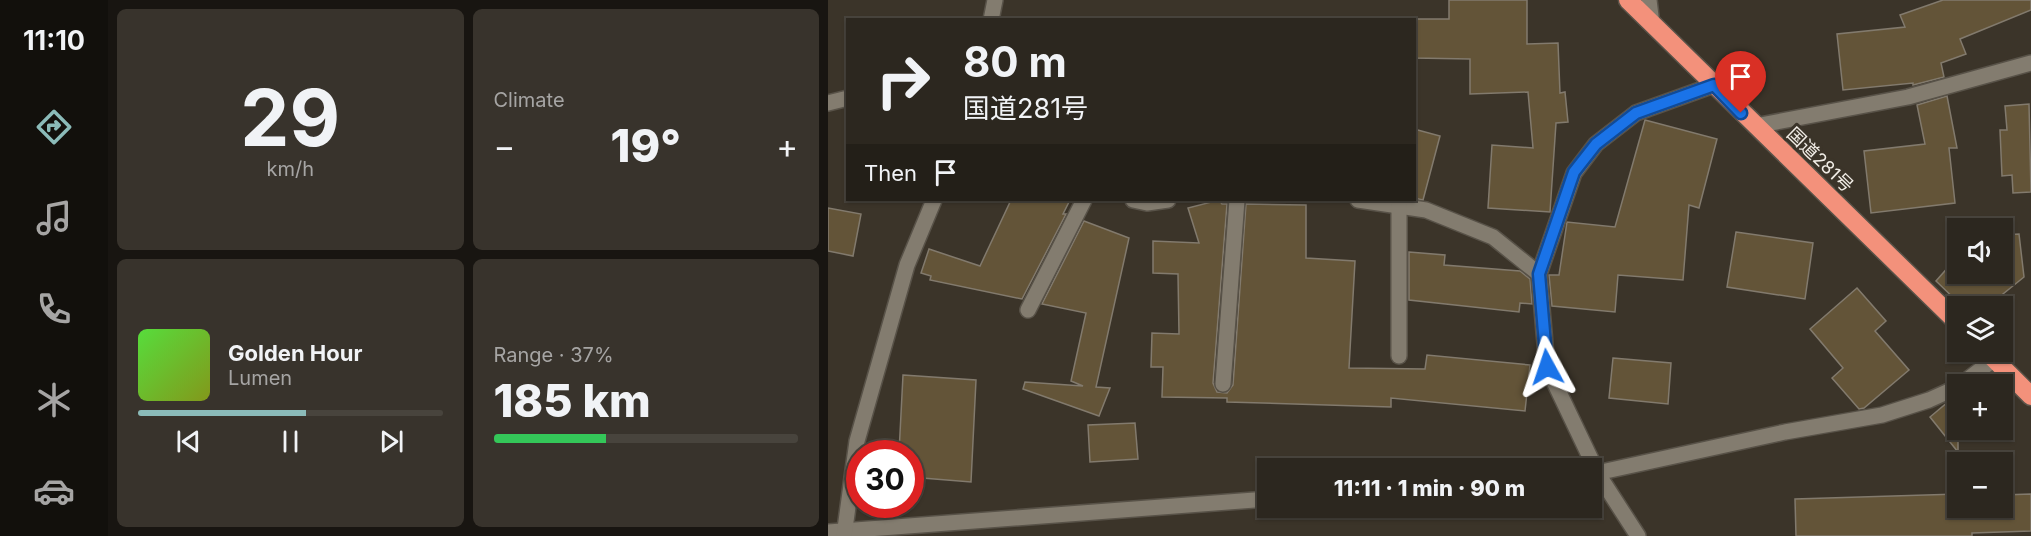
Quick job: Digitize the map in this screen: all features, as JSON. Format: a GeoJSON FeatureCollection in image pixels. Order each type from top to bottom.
{"type":"FeatureCollection","features":[{"type":"Feature","properties":{"kind":"highway","name":"国道281号"},"geometry":{"type":"LineString","coordinates":[[1629,0],[1947,312]]}},
{"type":"Feature","properties":{"kind":"highway"},"geometry":{"type":"LineString","coordinates":[[1997,362],[2031,396]]}},
{"type":"Feature","properties":{"kind":"street"},"geometry":{"type":"LineString","coordinates":[[991,18],[995,0]]}},
{"type":"Feature","properties":{"kind":"street"},"geometry":{"type":"LineString","coordinates":[[1649,0],[1652,24]]}},
{"type":"Feature","properties":{"kind":"street"},"geometry":{"type":"LineString","coordinates":[[1755,126],[1908,97],[2031,63]]}},
{"type":"Feature","properties":{"kind":"street"},"geometry":{"type":"LineString","coordinates":[[1588,458],[1547,367],[1539,274],[1574,172],[1596,144],[1636,113],[1714,85]]}},
{"type":"Feature","properties":{"kind":"street"},"geometry":{"type":"LineString","coordinates":[[828,103],[846,99]]}},
{"type":"Feature","properties":{"kind":"street"},"geometry":{"type":"LineString","coordinates":[[844,533],[857,441],[907,266],[934,201]]}},
{"type":"Feature","properties":{"kind":"street"},"geometry":{"type":"LineString","coordinates":[[1028,310],[1083,201]]}},
{"type":"Feature","properties":{"kind":"street"},"geometry":{"type":"LineString","coordinates":[[1138,201],[1147,203],[1160,201]]}},
{"type":"Feature","properties":{"kind":"street"},"geometry":{"type":"LineString","coordinates":[[1223,384],[1237,201]]}},
{"type":"Feature","properties":{"kind":"street"},"geometry":{"type":"LineString","coordinates":[[1365,201],[1426,210],[1493,237],[1539,274]]}},
{"type":"Feature","properties":{"kind":"street"},"geometry":{"type":"LineString","coordinates":[[1398,206],[1399,356]]}},
{"type":"Feature","properties":{"kind":"street"},"geometry":{"type":"LineString","coordinates":[[1972,374],[1983,362]]}},
{"type":"Feature","properties":{"kind":"street"},"geometry":{"type":"LineString","coordinates":[[1602,472],[1785,432],[1882,415],[1947,392]]}},
{"type":"Feature","properties":{"kind":"street"},"geometry":{"type":"LineString","coordinates":[[1602,484],[1638,536]]}},
{"type":"Feature","properties":{"kind":"street"},"geometry":{"type":"LineString","coordinates":[[828,532],[844,533],[1257,500]]}},
{"type":"Feature","properties":{"kind":"building"},"geometry":{"type":"Polygon","coordinates":[[[1449,0],[1527,0],[1527,44],[1558,43],[1560,93],[1565,92],[1568,122],[1556,123],[1550,212],[1488,208],[1492,145],[1533,148],[1528,92],[1470,94],[1470,59],[1416,58],[1416,19],[1449,19],[1449,0]]]}},
{"type":"Feature","properties":{"kind":"building"},"geometry":{"type":"Polygon","coordinates":[[[1943,0],[2031,0],[2031,10],[1960,39],[1966,54],[1941,63],[1944,77],[1913,85],[1913,83],[1843,90],[1837,34],[1905,27],[1900,15],[1943,0]]]}},
{"type":"Feature","properties":{"kind":"building"},"geometry":{"type":"Polygon","coordinates":[[[1947,96],[1957,148],[1949,148],[1955,203],[1871,213],[1864,151],[1925,144],[1917,105],[1947,96]]]}},
{"type":"Feature","properties":{"kind":"building"},"geometry":{"type":"Polygon","coordinates":[[[2029,104],[2031,192],[2013,193],[2012,175],[2002,176],[2000,130],[2007,130],[2005,106],[2029,104]]]}},
{"type":"Feature","properties":{"kind":"building"},"geometry":{"type":"Polygon","coordinates":[[[1645,120],[1717,139],[1699,208],[1689,205],[1683,280],[1618,275],[1615,312],[1552,306],[1549,275],[1559,275],[1567,222],[1615,227],[1645,120]]]}},
{"type":"Feature","properties":{"kind":"building"},"geometry":{"type":"Polygon","coordinates":[[[1416,130],[1440,136],[1423,200],[1416,198],[1416,130]]]}},
{"type":"Feature","properties":{"kind":"building"},"geometry":{"type":"Polygon","coordinates":[[[1011,201],[1070,201],[1063,214],[1066,214],[1022,299],[930,280],[931,276],[921,273],[929,249],[980,266],[1011,201]]]}},
{"type":"Feature","properties":{"kind":"building"},"geometry":{"type":"Polygon","coordinates":[[[1215,201],[1227,204],[1213,383],[1217,392],[1227,393],[1233,385],[1246,204],[1306,205],[1306,258],[1355,261],[1349,368],[1425,369],[1427,355],[1530,365],[1525,411],[1391,398],[1391,407],[1227,402],[1227,398],[1162,397],[1163,367],[1151,367],[1152,333],[1179,334],[1178,274],[1153,273],[1153,241],[1199,243],[1188,208],[1215,201]]]}},
{"type":"Feature","properties":{"kind":"building"},"geometry":{"type":"Polygon","coordinates":[[[828,208],[861,214],[853,256],[828,251],[828,208]]]}},
{"type":"Feature","properties":{"kind":"building"},"geometry":{"type":"Polygon","coordinates":[[[1084,221],[1129,238],[1096,387],[1110,388],[1099,416],[1023,389],[1025,382],[1083,386],[1071,381],[1086,313],[1042,304],[1084,221]]]}},
{"type":"Feature","properties":{"kind":"building"},"geometry":{"type":"Polygon","coordinates":[[[1736,232],[1813,243],[1805,299],[1727,287],[1736,232]]]}},
{"type":"Feature","properties":{"kind":"building"},"geometry":{"type":"Polygon","coordinates":[[[2013,234],[2019,234],[2024,277],[2000,296],[1952,296],[1936,281],[1947,268],[1947,284],[2013,284],[2013,234]]]}},
{"type":"Feature","properties":{"kind":"building"},"geometry":{"type":"Polygon","coordinates":[[[1409,252],[1445,255],[1444,265],[1520,271],[1530,279],[1532,304],[1520,303],[1519,312],[1409,300],[1409,252]]]}},
{"type":"Feature","properties":{"kind":"building"},"geometry":{"type":"Polygon","coordinates":[[[1857,288],[1886,321],[1875,331],[1909,370],[1864,408],[1859,409],[1832,378],[1843,368],[1810,329],[1857,288]]]}},
{"type":"Feature","properties":{"kind":"building"},"geometry":{"type":"Polygon","coordinates":[[[1613,358],[1671,363],[1668,404],[1609,398],[1613,358]]]}},
{"type":"Feature","properties":{"kind":"building"},"geometry":{"type":"Polygon","coordinates":[[[903,375],[976,380],[971,482],[924,478],[924,440],[900,440],[903,375]]]}},
{"type":"Feature","properties":{"kind":"building"},"geometry":{"type":"Polygon","coordinates":[[[1947,403],[1947,438],[1930,417],[1947,403]]]}},
{"type":"Feature","properties":{"kind":"building"},"geometry":{"type":"Polygon","coordinates":[[[1135,423],[1138,459],[1090,462],[1088,425],[1135,423]]]}},
{"type":"Feature","properties":{"kind":"building"},"geometry":{"type":"Polygon","coordinates":[[[1948,440],[1958,440],[1958,452],[1948,440]]]}},
{"type":"Feature","properties":{"kind":"building"},"geometry":{"type":"Polygon","coordinates":[[[1947,494],[1947,518],[2013,518],[2013,495],[2031,494],[2031,531],[1972,533],[1972,536],[1796,536],[1795,499],[1947,494]]]}},
{"type":"Feature","properties":{"kind":"route"},"geometry":{"type":"LineString","coordinates":[[1547,367],[1539,274],[1574,172],[1596,144],[1636,113],[1694,92],[1714,85],[1741,113]]}}]}
